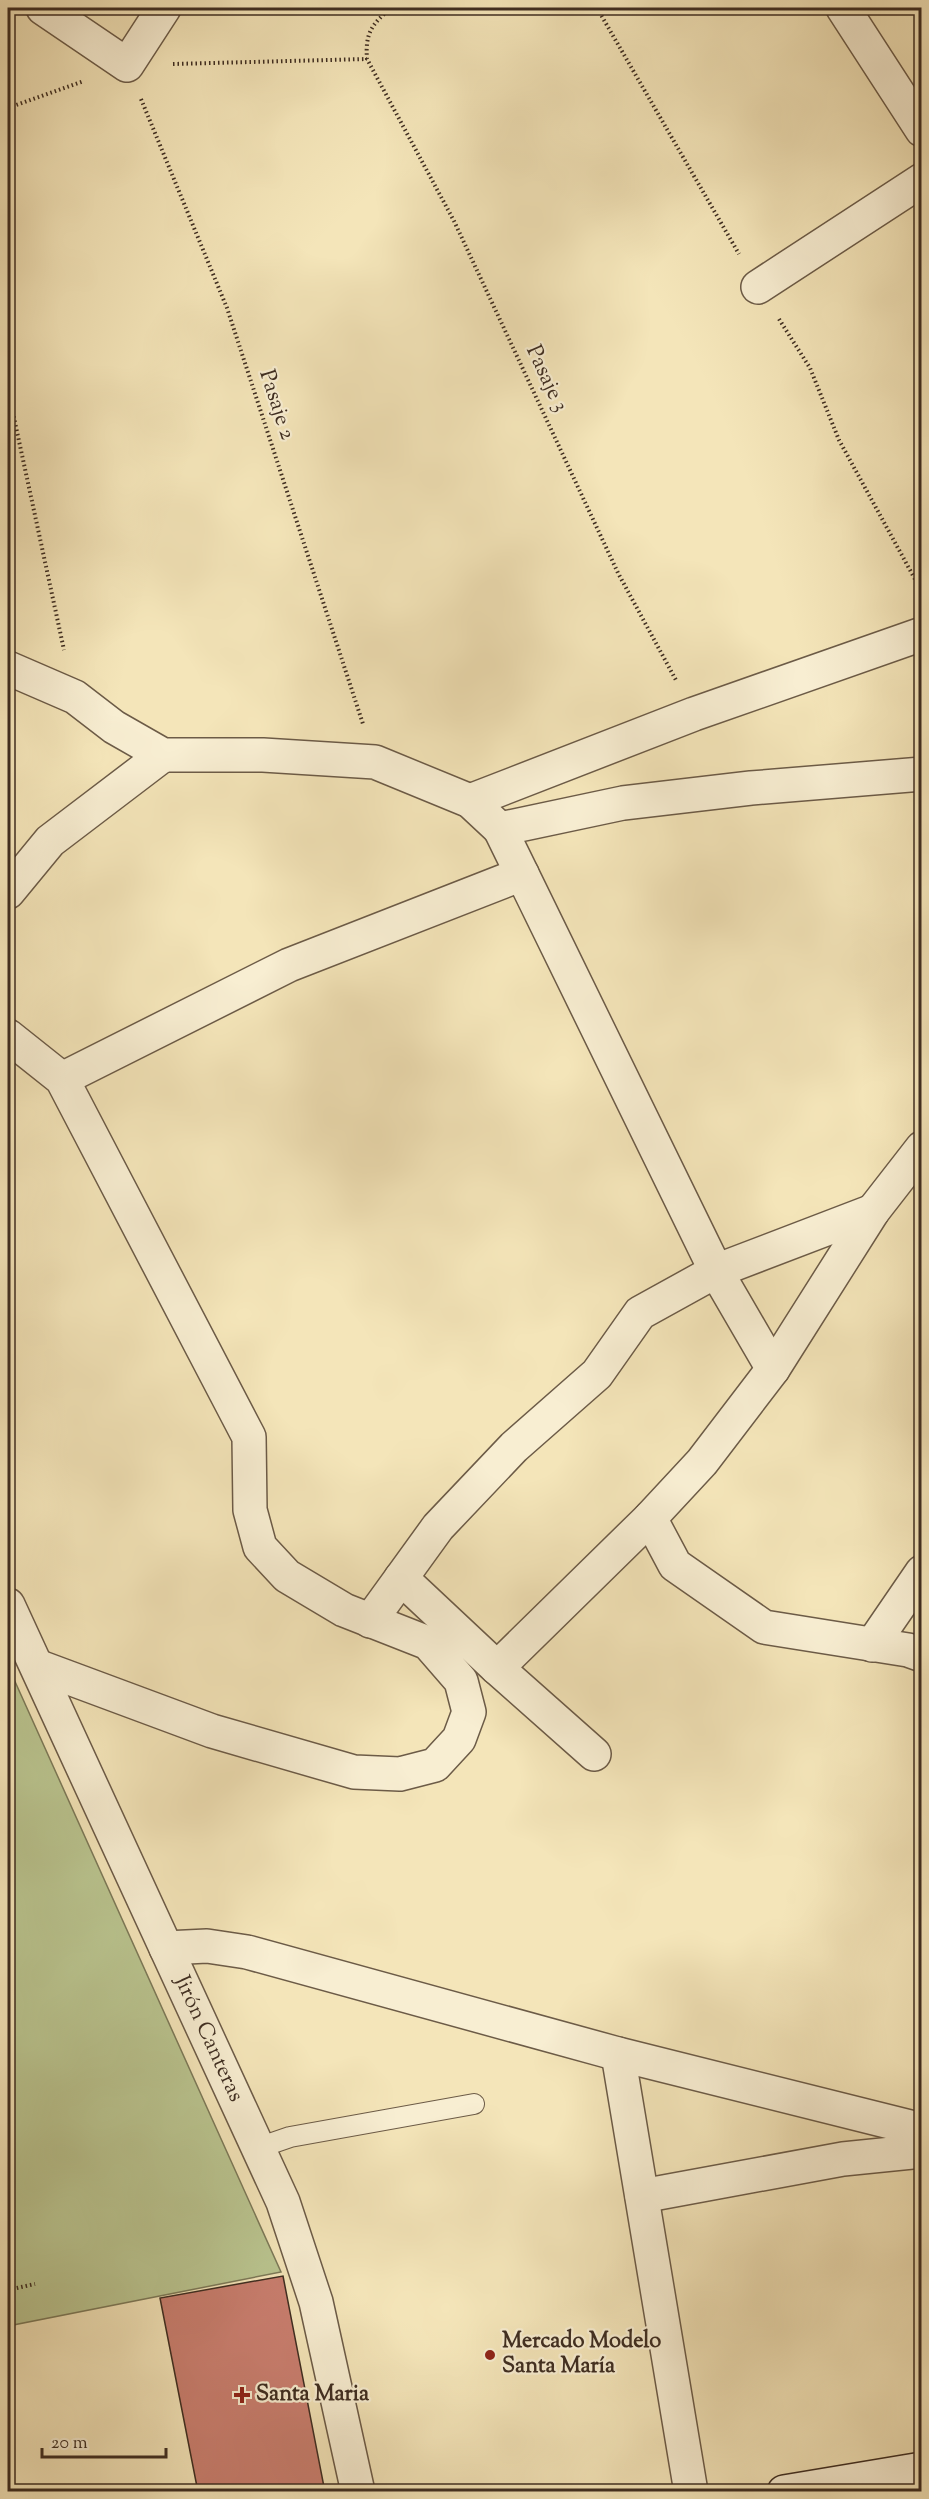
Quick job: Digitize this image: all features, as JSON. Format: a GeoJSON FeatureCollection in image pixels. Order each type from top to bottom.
{"type":"FeatureCollection","features":[{"type":"Feature","properties":{"kind":"street"},"geometry":{"type":"LineString","coordinates":[[44,8],[127,65],[164,8]]}},
{"type":"Feature","properties":{"kind":"street"},"geometry":{"type":"LineString","coordinates":[[843,8],[921,130]]}},
{"type":"Feature","properties":{"kind":"street"},"geometry":{"type":"LineString","coordinates":[[758,287],[921,180]]}},
{"type":"Feature","properties":{"kind":"street"},"geometry":{"type":"LineString","coordinates":[[470,801],[694,714],[921,634]]}},
{"type":"Feature","properties":{"kind":"street"},"geometry":{"type":"LineString","coordinates":[[8,668],[75,697],[114,727],[163,755],[263,755],[375,762],[470,801],[500,829],[716,1271],[773,1369]]}},
{"type":"Feature","properties":{"kind":"street"},"geometry":{"type":"LineString","coordinates":[[8,892],[50,841],[163,755]]}},
{"type":"Feature","properties":{"kind":"street"},"geometry":{"type":"LineString","coordinates":[[500,829],[623,803],[751,788],[921,774]]}},
{"type":"Feature","properties":{"kind":"street"},"geometry":{"type":"LineString","coordinates":[[62,1079],[290,965],[522,874]]}},
{"type":"Feature","properties":{"kind":"street"},"geometry":{"type":"LineString","coordinates":[[8,1036],[62,1079],[249,1437],[250,1510],[260,1547],[287,1576],[345,1610],[428,1643],[461,1681],[469,1712],[459,1739],[435,1765],[400,1774],[354,1772],[212,1731],[37,1666]]}},
{"type":"Feature","properties":{"kind":"street"},"geometry":{"type":"LineString","coordinates":[[497,1668],[650,1518],[702,1462],[773,1369],[873,1211],[921,1148]]}},
{"type":"Feature","properties":{"kind":"street"},"geometry":{"type":"LineString","coordinates":[[370,1621],[438,1527],[514,1447],[597,1374],[640,1313],[716,1271],[873,1211]]}},
{"type":"Feature","properties":{"kind":"street"},"geometry":{"type":"LineString","coordinates":[[650,1518],[675,1565],[764,1628],[908,1650],[921,1655]]}},
{"type":"Feature","properties":{"kind":"street"},"geometry":{"type":"LineString","coordinates":[[872,1645],[921,1572]]}},
{"type":"Feature","properties":{"kind":"street"},"geometry":{"type":"LineString","coordinates":[[401,1578],[497,1668],[594,1754]]}},
{"type":"Feature","properties":{"kind":"street","name":"Jirón Canteras"},"geometry":{"type":"LineString","coordinates":[[9,1611],[37,1666],[283,2202],[316,2302],[358,2492]]}},
{"type":"Feature","properties":{"kind":"street"},"geometry":{"type":"LineString","coordinates":[[166,1948],[207,1946],[247,1952],[618,2054],[921,2130]]}},
{"type":"Feature","properties":{"kind":"street"},"geometry":{"type":"LineString","coordinates":[[618,2054],[691,2492]]}},
{"type":"Feature","properties":{"kind":"street"},"geometry":{"type":"LineString","coordinates":[[642,2196],[843,2159],[921,2151]]}},
{"type":"Feature","properties":{"kind":"street"},"geometry":{"type":"LineString","coordinates":[[784,2492],[921,2469]]}},
{"type":"Feature","properties":{"kind":"lane"},"geometry":{"type":"LineString","coordinates":[[258,2148],[290,2137],[474,2104]]}},
{"type":"Feature","properties":{"kind":"path"},"geometry":{"type":"LineString","coordinates":[[8,108],[127,65],[367,59],[366,42],[370,29],[378,18],[392,8]]}},
{"type":"Feature","properties":{"kind":"path","name":"Pasaje 3"},"geometry":{"type":"LineString","coordinates":[[367,59],[454,221],[618,573],[694,714]]}},
{"type":"Feature","properties":{"kind":"path","name":"Pasaje 2"},"geometry":{"type":"LineString","coordinates":[[127,65],[227,308],[375,762]]}},
{"type":"Feature","properties":{"kind":"path"},"geometry":{"type":"LineString","coordinates":[[8,390],[75,697]]}},
{"type":"Feature","properties":{"kind":"path"},"geometry":{"type":"LineString","coordinates":[[8,2290],[35,2284]]}},
{"type":"Feature","properties":{"kind":"green space"},"geometry":{"type":"Polygon","coordinates":[[[8,1666],[281,2272],[8,2326],[8,1666]]]}},
{"type":"Feature","properties":{"kind":"building","name":"Santa Maria"},"geometry":{"type":"Polygon","coordinates":[[[283,2276],[325,2492],[198,2492],[160,2298],[283,2276]]]}},
{"type":"Feature","properties":{"kind":"place","name":"Mercado Modelo Santa María"},"geometry":{"type":"Point","coordinates":[490,2355]}},
{"type":"Feature","properties":{"kind":"place","name":"Santa Maria"},"geometry":{"type":"Point","coordinates":[242,2395]}}]}
